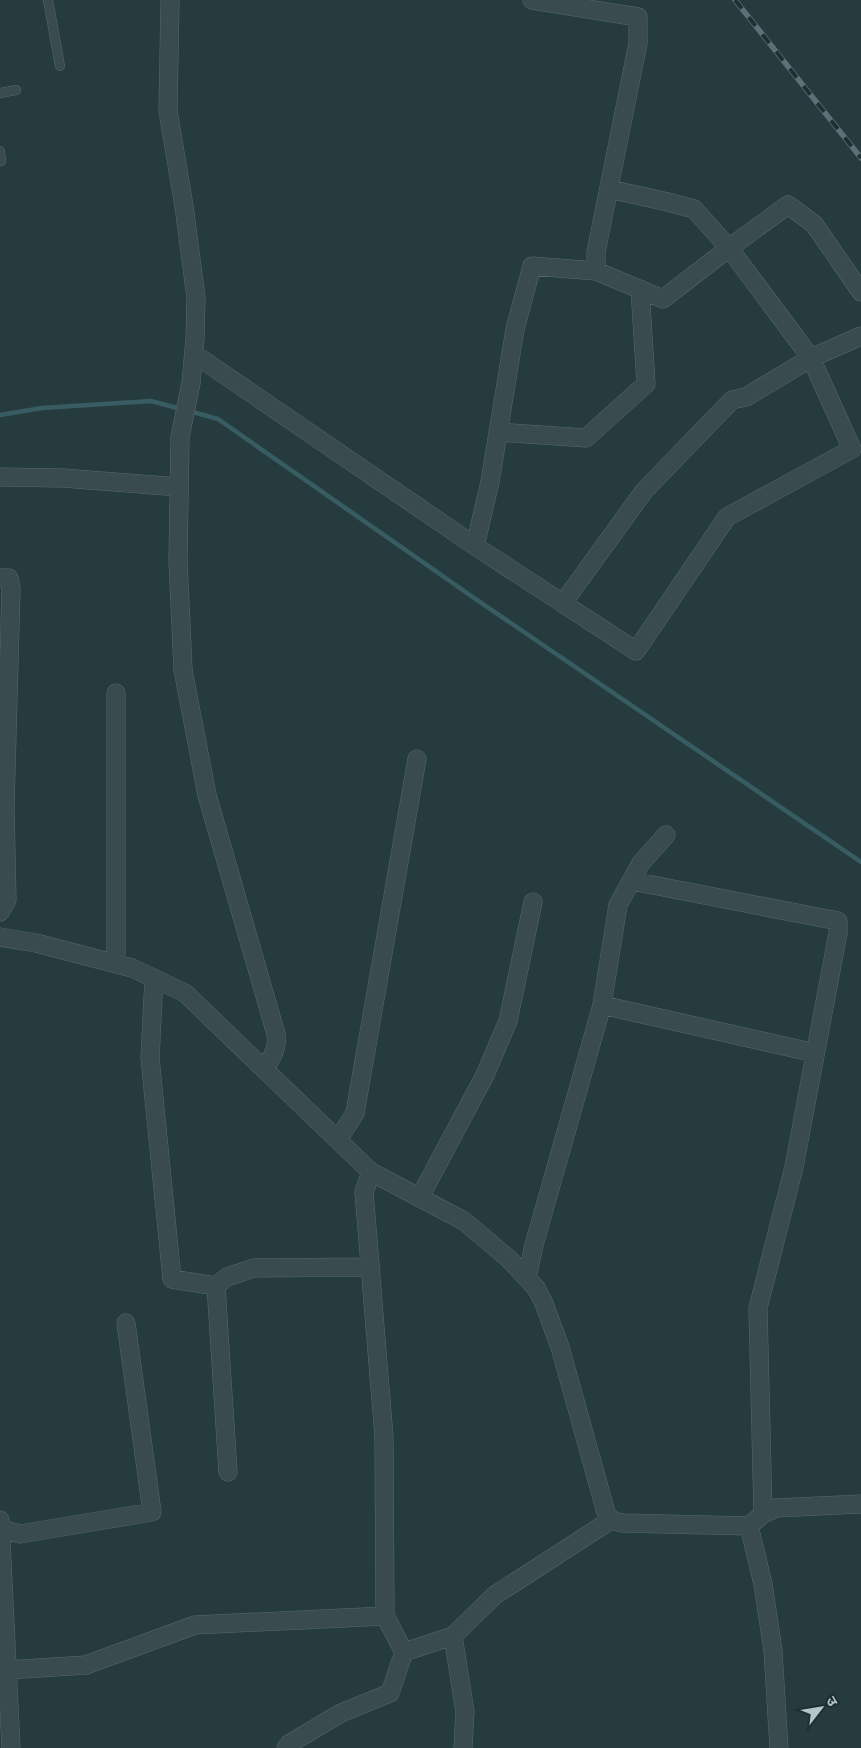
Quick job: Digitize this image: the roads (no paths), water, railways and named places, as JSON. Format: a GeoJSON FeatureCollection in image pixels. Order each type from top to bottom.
{"type":"FeatureCollection","features":[{"type":"Feature","properties":{"kind":"street"},"geometry":{"type":"LineString","coordinates":[[170,0],[168,111],[184,206],[196,298],[191,382],[180,437],[178,561],[183,670],[207,795],[276,1034],[275,1052],[265,1069]]}},
{"type":"Feature","properties":{"kind":"street"},"geometry":{"type":"LineString","coordinates":[[532,0],[638,17],[638,43],[596,252],[596,271]]}},
{"type":"Feature","properties":{"kind":"street"},"geometry":{"type":"LineString","coordinates":[[194,354],[475,546],[636,651],[727,516],[852,450],[811,358],[729,248],[694,209],[609,190]]}},
{"type":"Feature","properties":{"kind":"street"},"geometry":{"type":"LineString","coordinates":[[475,546],[490,482],[515,329],[532,266],[596,271],[663,299],[788,205],[814,224],[861,292]]}},
{"type":"Feature","properties":{"kind":"street"},"geometry":{"type":"LineString","coordinates":[[498,432],[586,438],[646,384],[640,290]]}},
{"type":"Feature","properties":{"kind":"street"},"geometry":{"type":"LineString","coordinates":[[563,603],[644,491],[732,400],[746,397],[811,358],[861,336]]}},
{"type":"Feature","properties":{"kind":"street"},"geometry":{"type":"LineString","coordinates":[[0,477],[63,478],[179,487]]}},
{"type":"Feature","properties":{"kind":"street"},"geometry":{"type":"LineString","coordinates":[[0,578],[9,578],[11,589],[5,808],[7,900],[0,912]]}},
{"type":"Feature","properties":{"kind":"street"},"geometry":{"type":"LineString","coordinates":[[116,693],[116,964]]}},
{"type":"Feature","properties":{"kind":"street"},"geometry":{"type":"LineString","coordinates":[[338,1140],[355,1113],[417,759]]}},
{"type":"Feature","properties":{"kind":"street"},"geometry":{"type":"LineString","coordinates":[[527,1278],[534,1245],[602,1005],[618,905],[641,863],[666,835]]}},
{"type":"Feature","properties":{"kind":"street"},"geometry":{"type":"LineString","coordinates":[[632,881],[838,922],[838,932],[794,1167],[758,1308],[763,1514]]}},
{"type":"Feature","properties":{"kind":"street"},"geometry":{"type":"LineString","coordinates":[[420,1197],[485,1075],[508,1021],[532,902]]}},
{"type":"Feature","properties":{"kind":"street"},"geometry":{"type":"LineString","coordinates":[[0,937],[36,943],[132,968],[185,993],[371,1172],[464,1221],[509,1259],[536,1288],[543,1302],[560,1347],[607,1516],[611,1520],[622,1523],[749,1526],[763,1514],[776,1508],[861,1504]]}},
{"type":"Feature","properties":{"kind":"street"},"geometry":{"type":"LineString","coordinates":[[154,978],[150,1058],[172,1280],[216,1286],[227,1277],[254,1268],[371,1267]]}},
{"type":"Feature","properties":{"kind":"street"},"geometry":{"type":"LineString","coordinates":[[602,1005],[815,1053]]}},
{"type":"Feature","properties":{"kind":"street"},"geometry":{"type":"LineString","coordinates":[[286,1748],[341,1713],[390,1693],[404,1652],[385,1616],[384,1437],[364,1192],[371,1172]]}},
{"type":"Feature","properties":{"kind":"street"},"geometry":{"type":"LineString","coordinates":[[216,1286],[228,1472]]}},
{"type":"Feature","properties":{"kind":"street"},"geometry":{"type":"LineString","coordinates":[[1,1524],[20,1534],[152,1512],[126,1323]]}},
{"type":"Feature","properties":{"kind":"street"},"geometry":{"type":"LineString","coordinates":[[404,1652],[453,1636],[495,1595],[611,1520]]}},
{"type":"Feature","properties":{"kind":"street"},"geometry":{"type":"LineString","coordinates":[[1,1524],[10,1748]]}},
{"type":"Feature","properties":{"kind":"street"},"geometry":{"type":"LineString","coordinates":[[749,1526],[763,1584],[773,1651],[778,1748]]}},
{"type":"Feature","properties":{"kind":"street"},"geometry":{"type":"LineString","coordinates":[[7,1670],[86,1665],[195,1625],[385,1616]]}},
{"type":"Feature","properties":{"kind":"street"},"geometry":{"type":"LineString","coordinates":[[453,1636],[465,1712],[463,1748]]}},
{"type":"Feature","properties":{"kind":"lane"},"geometry":{"type":"LineString","coordinates":[[48,0],[60,66]]}},
{"type":"Feature","properties":{"kind":"lane"},"geometry":{"type":"LineString","coordinates":[[0,93],[16,90]]}},
{"type":"Feature","properties":{"kind":"waterway"},"geometry":{"type":"LineString","coordinates":[[0,415],[42,408],[151,401],[181,409]]}},
{"type":"Feature","properties":{"kind":"waterway"},"geometry":{"type":"LineString","coordinates":[[189,411],[218,419],[477,600],[861,862]]}},
{"type":"Feature","properties":{"kind":"railway"},"geometry":{"type":"LineString","coordinates":[[735,0],[861,158]]}}]}
